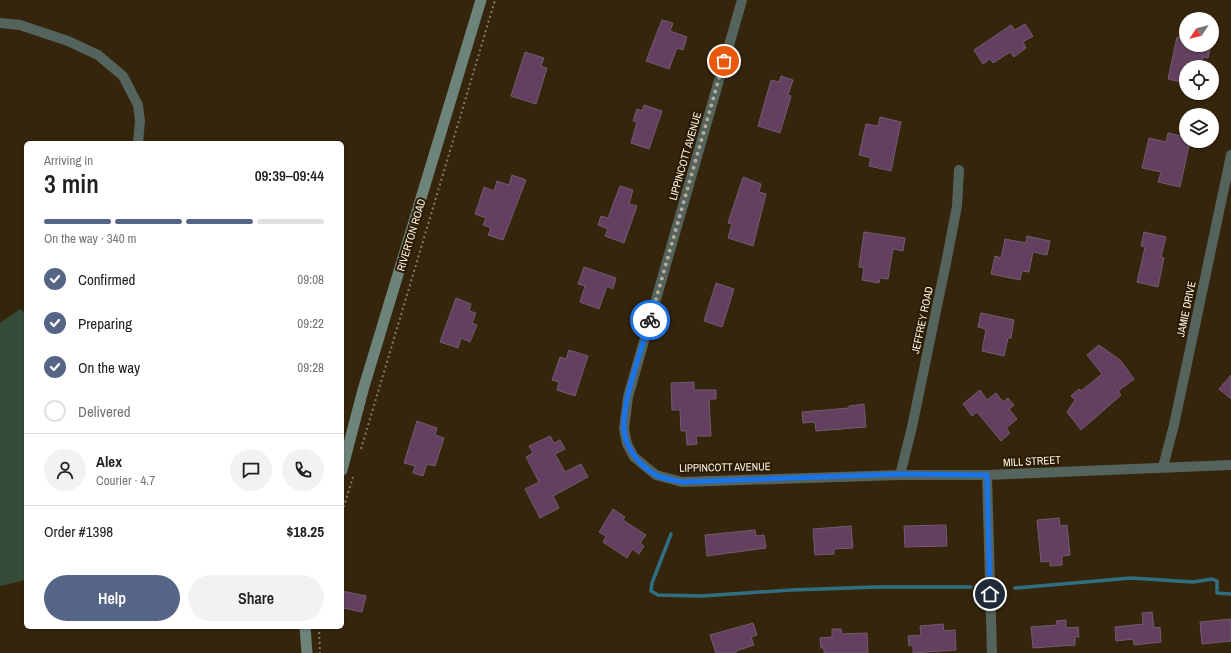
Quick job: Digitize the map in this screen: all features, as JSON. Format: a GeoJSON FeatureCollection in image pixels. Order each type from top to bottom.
{"type":"FeatureCollection","features":[{"type":"Feature","properties":{"kind":"main road","name":"RIVERTON ROAD"},"geometry":{"type":"LineString","coordinates":[[344,462],[363,390],[481,0]]}},
{"type":"Feature","properties":{"kind":"main road"},"geometry":{"type":"LineString","coordinates":[[305,629],[307,653]]}},
{"type":"Feature","properties":{"kind":"street","name":"LIPPINCOTT AVENUE"},"geometry":{"type":"LineString","coordinates":[[742,0],[628,397],[624,429],[627,444],[634,457],[656,475],[682,482],[900,474],[987,475]]}},
{"type":"Feature","properties":{"kind":"street"},"geometry":{"type":"LineString","coordinates":[[0,23],[20,25],[68,41],[98,55],[124,76],[138,105],[140,121],[138,141]]}},
{"type":"Feature","properties":{"kind":"street","name":"JAMIE DRIVE"},"geometry":{"type":"LineString","coordinates":[[1163,467],[1174,425],[1231,155]]}},
{"type":"Feature","properties":{"kind":"street","name":"JEFFREY ROAD"},"geometry":{"type":"LineString","coordinates":[[900,474],[912,427],[957,206],[959,170]]}},
{"type":"Feature","properties":{"kind":"street","name":"MILL STREET"},"geometry":{"type":"LineString","coordinates":[[987,475],[1231,465]]}},
{"type":"Feature","properties":{"kind":"street"},"geometry":{"type":"LineString","coordinates":[[987,475],[992,653]]}},
{"type":"Feature","properties":{"kind":"path"},"geometry":{"type":"LineString","coordinates":[[360,451],[495,0]]}},
{"type":"Feature","properties":{"kind":"path"},"geometry":{"type":"LineString","coordinates":[[344,505],[353,474]]}},
{"type":"Feature","properties":{"kind":"path"},"geometry":{"type":"LineString","coordinates":[[319,629],[320,653]]}},
{"type":"Feature","properties":{"kind":"green space"},"geometry":{"type":"Polygon","coordinates":[[[20,309],[24,312],[24,580],[0,586],[0,323],[20,309]]]}},
{"type":"Feature","properties":{"kind":"building"},"geometry":{"type":"Polygon","coordinates":[[[662,20],[673,23],[670,31],[687,37],[683,50],[677,48],[669,69],[646,61],[662,20]]]}},
{"type":"Feature","properties":{"kind":"building"},"geometry":{"type":"Polygon","coordinates":[[[1025,24],[1033,36],[1023,42],[1026,48],[1014,57],[1010,52],[993,63],[990,59],[983,64],[974,50],[1011,25],[1015,30],[1025,24]]]}},
{"type":"Feature","properties":{"kind":"building"},"geometry":{"type":"Polygon","coordinates":[[[1177,37],[1179,37],[1179,52],[1209,52],[1208,58],[1203,57],[1202,60],[1179,60],[1179,81],[1168,79],[1177,37]]]}},
{"type":"Feature","properties":{"kind":"building"},"geometry":{"type":"Polygon","coordinates":[[[525,52],[544,58],[541,66],[547,68],[536,104],[511,96],[525,52]]]}},
{"type":"Feature","properties":{"kind":"building"},"geometry":{"type":"Polygon","coordinates":[[[781,76],[793,80],[788,95],[791,96],[780,133],[758,126],[771,80],[779,82],[781,76]]]}},
{"type":"Feature","properties":{"kind":"building"},"geometry":{"type":"Polygon","coordinates":[[[644,105],[662,111],[649,149],[631,143],[637,122],[633,121],[637,109],[642,111],[644,105]]]}},
{"type":"Feature","properties":{"kind":"building"},"geometry":{"type":"Polygon","coordinates":[[[880,117],[901,122],[891,171],[869,166],[871,158],[859,155],[866,124],[878,126],[880,117]]]}},
{"type":"Feature","properties":{"kind":"building"},"geometry":{"type":"Polygon","coordinates":[[[1168,133],[1179,135],[1179,148],[1188,148],[1180,187],[1158,182],[1161,172],[1142,168],[1149,138],[1166,142],[1168,133]]]}},
{"type":"Feature","properties":{"kind":"building"},"geometry":{"type":"Polygon","coordinates":[[[512,175],[526,180],[503,240],[488,235],[491,228],[483,225],[486,218],[475,214],[484,187],[494,191],[497,181],[509,185],[512,175]]]}},
{"type":"Feature","properties":{"kind":"building"},"geometry":{"type":"Polygon","coordinates":[[[743,177],[761,184],[759,192],[766,194],[753,246],[728,238],[732,224],[728,223],[743,177]]]}},
{"type":"Feature","properties":{"kind":"building"},"geometry":{"type":"Polygon","coordinates":[[[620,186],[633,190],[629,204],[637,206],[624,243],[605,236],[608,229],[598,225],[601,216],[608,218],[620,186]]]}},
{"type":"Feature","properties":{"kind":"building"},"geometry":{"type":"Polygon","coordinates":[[[864,232],[905,238],[903,251],[893,249],[888,279],[880,278],[879,283],[862,280],[864,268],[859,267],[864,232]]]}},
{"type":"Feature","properties":{"kind":"building"},"geometry":{"type":"Polygon","coordinates":[[[1144,232],[1166,237],[1161,257],[1164,258],[1158,287],[1137,282],[1145,247],[1141,246],[1144,232]]]}},
{"type":"Feature","properties":{"kind":"building"},"geometry":{"type":"Polygon","coordinates":[[[1027,236],[1050,241],[1047,255],[1033,252],[1029,272],[1022,271],[1020,280],[991,274],[995,256],[1001,258],[1005,239],[1026,243],[1027,236]]]}},
{"type":"Feature","properties":{"kind":"building"},"geometry":{"type":"Polygon","coordinates":[[[584,267],[616,278],[613,289],[607,286],[599,309],[580,302],[585,286],[578,284],[584,267]]]}},
{"type":"Feature","properties":{"kind":"building"},"geometry":{"type":"Polygon","coordinates":[[[716,283],[734,289],[722,327],[704,321],[716,283]]]}},
{"type":"Feature","properties":{"kind":"building"},"geometry":{"type":"Polygon","coordinates":[[[456,298],[471,304],[469,311],[476,313],[472,323],[477,325],[470,342],[461,338],[458,348],[440,342],[456,298]]]}},
{"type":"Feature","properties":{"kind":"building"},"geometry":{"type":"Polygon","coordinates":[[[981,313],[1014,320],[1011,338],[1008,338],[1004,356],[982,351],[986,329],[978,327],[981,313]]]}},
{"type":"Feature","properties":{"kind":"building"},"geometry":{"type":"Polygon","coordinates":[[[1099,345],[1120,360],[1134,379],[1118,391],[1121,395],[1081,430],[1067,412],[1075,400],[1071,396],[1079,389],[1081,391],[1102,374],[1087,355],[1099,345]]]}},
{"type":"Feature","properties":{"kind":"building"},"geometry":{"type":"Polygon","coordinates":[[[569,350],[588,356],[575,396],[557,390],[559,382],[552,380],[560,357],[566,359],[569,350]]]}},
{"type":"Feature","properties":{"kind":"building"},"geometry":{"type":"Polygon","coordinates":[[[1231,375],[1231,399],[1219,389],[1231,375]]]}},
{"type":"Feature","properties":{"kind":"building"},"geometry":{"type":"Polygon","coordinates":[[[694,382],[694,390],[716,390],[716,399],[709,399],[711,436],[696,436],[697,444],[687,445],[686,431],[681,431],[680,410],[672,410],[671,383],[694,382]]]}},
{"type":"Feature","properties":{"kind":"building"},"geometry":{"type":"Polygon","coordinates":[[[980,390],[987,400],[996,393],[1003,402],[1008,398],[1014,405],[1009,409],[1017,419],[1006,428],[1010,433],[1001,441],[977,412],[972,416],[963,404],[980,390]]]}},
{"type":"Feature","properties":{"kind":"building"},"geometry":{"type":"Polygon","coordinates":[[[864,404],[866,427],[816,431],[815,422],[803,423],[802,412],[849,408],[849,406],[864,404]]]}},
{"type":"Feature","properties":{"kind":"building"},"geometry":{"type":"Polygon","coordinates":[[[417,421],[437,428],[435,435],[444,438],[435,466],[427,464],[423,476],[413,473],[415,466],[404,463],[417,421]]]}},
{"type":"Feature","properties":{"kind":"building"},"geometry":{"type":"Polygon","coordinates":[[[550,436],[554,443],[560,440],[565,449],[555,454],[565,472],[581,464],[588,477],[553,496],[559,508],[540,518],[525,489],[539,482],[526,457],[533,453],[529,446],[550,436]]]}},
{"type":"Feature","properties":{"kind":"building"},"geometry":{"type":"Polygon","coordinates":[[[613,509],[625,517],[623,520],[646,535],[640,543],[644,546],[639,554],[632,549],[627,558],[603,542],[606,536],[599,532],[613,509]]]}},
{"type":"Feature","properties":{"kind":"building"},"geometry":{"type":"Polygon","coordinates":[[[1059,518],[1060,526],[1067,525],[1070,555],[1062,556],[1062,565],[1050,566],[1050,561],[1041,562],[1037,520],[1059,518]]]}},
{"type":"Feature","properties":{"kind":"building"},"geometry":{"type":"Polygon","coordinates":[[[946,525],[947,546],[905,547],[904,526],[946,525]]]}},
{"type":"Feature","properties":{"kind":"building"},"geometry":{"type":"Polygon","coordinates":[[[851,526],[853,548],[834,549],[834,554],[815,555],[813,529],[851,526]]]}},
{"type":"Feature","properties":{"kind":"building"},"geometry":{"type":"Polygon","coordinates":[[[755,530],[756,536],[764,535],[766,548],[707,556],[705,535],[755,530]]]}},
{"type":"Feature","properties":{"kind":"building"},"geometry":{"type":"Polygon","coordinates":[[[344,591],[366,596],[362,612],[344,608],[344,591]]]}},
{"type":"Feature","properties":{"kind":"building"},"geometry":{"type":"Polygon","coordinates":[[[1152,612],[1154,628],[1160,627],[1161,642],[1134,645],[1133,639],[1116,641],[1115,627],[1143,624],[1142,613],[1152,612]]]}},
{"type":"Feature","properties":{"kind":"building"},"geometry":{"type":"Polygon","coordinates":[[[1231,619],[1231,641],[1202,644],[1200,622],[1231,619]]]}},
{"type":"Feature","properties":{"kind":"building"},"geometry":{"type":"Polygon","coordinates":[[[1066,620],[1066,628],[1078,627],[1079,637],[1075,637],[1075,645],[1033,648],[1031,627],[1057,625],[1056,621],[1066,620]]]}},
{"type":"Feature","properties":{"kind":"building"},"geometry":{"type":"Polygon","coordinates":[[[753,623],[757,635],[751,637],[754,645],[736,651],[736,653],[716,653],[710,635],[753,623]]]}},
{"type":"Feature","properties":{"kind":"building"},"geometry":{"type":"Polygon","coordinates":[[[943,624],[944,631],[955,630],[956,650],[913,653],[913,645],[909,646],[908,636],[921,635],[920,626],[943,624]]]}},
{"type":"Feature","properties":{"kind":"building"},"geometry":{"type":"Polygon","coordinates":[[[832,629],[841,629],[842,634],[867,633],[868,653],[824,653],[824,648],[821,648],[820,638],[832,637],[832,629]]]}},
{"type":"Feature","properties":{"kind":"waterway"},"geometry":{"type":"LineString","coordinates":[[671,534],[652,583],[651,591],[658,595],[702,596],[791,590],[877,587],[971,587]]}},
{"type":"Feature","properties":{"kind":"waterway"},"geometry":{"type":"LineString","coordinates":[[1015,588],[1131,578],[1193,582],[1212,579],[1217,581],[1217,593],[1231,594]]}},
{"type":"Feature","properties":{"kind":"way so far"},"geometry":{"type":"LineString","coordinates":[[650,320],[724,61]]}},
{"type":"Feature","properties":{"kind":"route"},"geometry":{"type":"LineString","coordinates":[[650,320],[628,397],[624,429],[627,444],[634,457],[656,475],[682,482],[900,474],[987,475],[990,594]]}}]}
